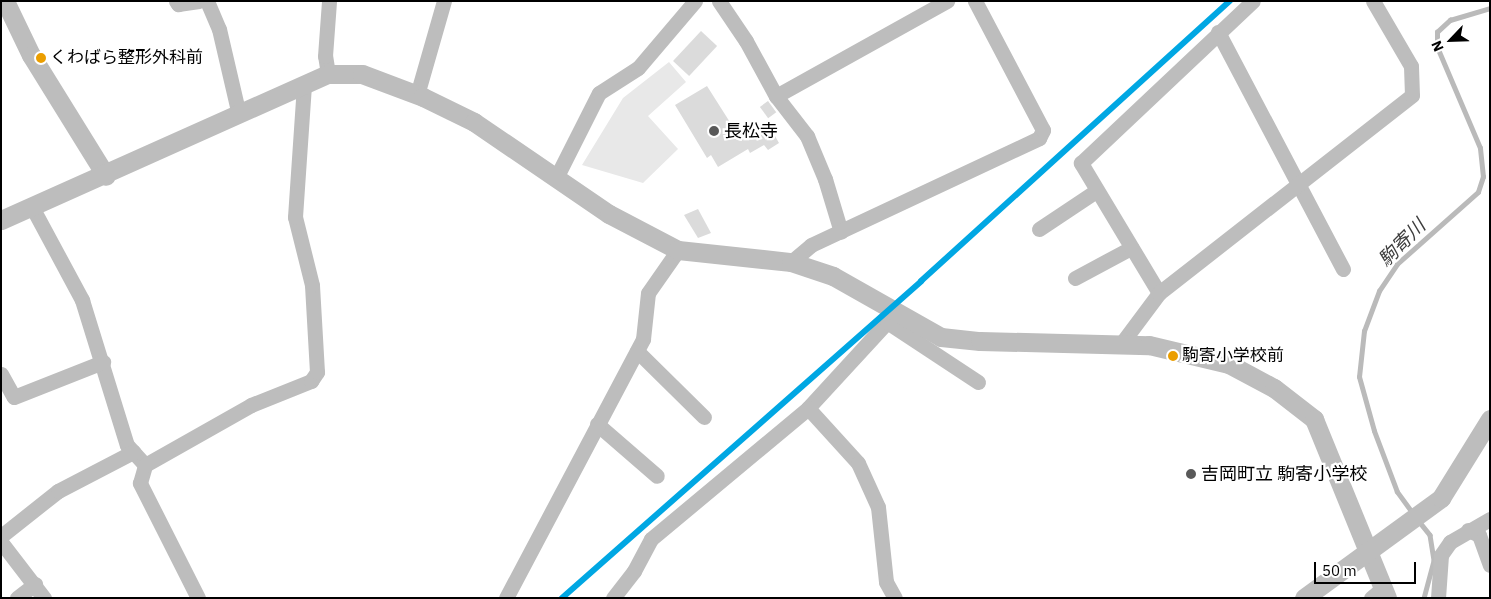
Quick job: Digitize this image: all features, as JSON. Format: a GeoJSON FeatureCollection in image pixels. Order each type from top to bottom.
{"type":"FeatureCollection","features":[{"type":"Feature","properties":{"kind":"street"},"geometry":{"type":"LineString","coordinates":[[5,1],[31,55],[106,176]]}},
{"type":"Feature","properties":{"kind":"street"},"geometry":{"type":"LineString","coordinates":[[176,1],[178,4],[199,1]]}},
{"type":"Feature","properties":{"kind":"street"},"geometry":{"type":"LineString","coordinates":[[207,1],[219,29],[240,115]]}},
{"type":"Feature","properties":{"kind":"street"},"geometry":{"type":"LineString","coordinates":[[328,74],[325,56],[329,1]]}},
{"type":"Feature","properties":{"kind":"street"},"geometry":{"type":"LineString","coordinates":[[418,95],[444,1]]}},
{"type":"Feature","properties":{"kind":"street"},"geometry":{"type":"LineString","coordinates":[[556,178],[599,93],[638,68],[695,1]]}},
{"type":"Feature","properties":{"kind":"street"},"geometry":{"type":"LineString","coordinates":[[720,1],[746,41],[776,96],[806,136],[825,179],[841,232]]}},
{"type":"Feature","properties":{"kind":"street"},"geometry":{"type":"LineString","coordinates":[[776,96],[946,1]]}},
{"type":"Feature","properties":{"kind":"street"},"geometry":{"type":"LineString","coordinates":[[790,262],[811,245],[1039,138],[1043,130],[975,1]]}},
{"type":"Feature","properties":{"kind":"street"},"geometry":{"type":"LineString","coordinates":[[1159,293],[1096,191],[1081,163],[1218,32],[1254,1]]}},
{"type":"Feature","properties":{"kind":"street"},"geometry":{"type":"LineString","coordinates":[[1122,344],[1159,293],[1412,95],[1410,66],[1373,1]]}},
{"type":"Feature","properties":{"kind":"street"},"geometry":{"type":"LineString","coordinates":[[1218,32],[1296,186],[1343,269]]}},
{"type":"Feature","properties":{"kind":"street"},"geometry":{"type":"LineString","coordinates":[[1,220],[106,176],[328,74],[362,74],[418,95],[474,122],[609,214],[678,250],[790,262],[833,276],[936,344],[978,382]]}},
{"type":"Feature","properties":{"kind":"street"},"geometry":{"type":"LineString","coordinates":[[198,598],[140,483],[145,465],[251,405],[311,381],[317,372],[312,286],[295,217],[304,85]]}},
{"type":"Feature","properties":{"kind":"street"},"geometry":{"type":"LineString","coordinates":[[1040,229],[1096,191]]}},
{"type":"Feature","properties":{"kind":"street"},"geometry":{"type":"LineString","coordinates":[[32,207],[82,300],[103,362],[127,445],[145,465]]}},
{"type":"Feature","properties":{"kind":"street"},"geometry":{"type":"LineString","coordinates":[[1075,278],[1131,248]]}},
{"type":"Feature","properties":{"kind":"street"},"geometry":{"type":"LineString","coordinates":[[506,598],[643,339],[648,293],[678,250]]}},
{"type":"Feature","properties":{"kind":"street"},"geometry":{"type":"LineString","coordinates":[[613,598],[634,571],[651,539],[808,408],[887,322],[936,344],[980,341],[1149,345],[1229,364],[1274,388],[1314,419],[1368,552],[1380,595]]}},
{"type":"Feature","properties":{"kind":"street"},"geometry":{"type":"LineString","coordinates":[[637,351],[704,417]]}},
{"type":"Feature","properties":{"kind":"street"},"geometry":{"type":"LineString","coordinates":[[1,374],[14,397],[103,362]]}},
{"type":"Feature","properties":{"kind":"street"},"geometry":{"type":"LineString","coordinates":[[808,408],[858,463],[878,507],[886,582],[895,598]]}},
{"type":"Feature","properties":{"kind":"street"},"geometry":{"type":"LineString","coordinates":[[1304,598],[1441,498],[1490,419]]}},
{"type":"Feature","properties":{"kind":"street"},"geometry":{"type":"LineString","coordinates":[[597,424],[657,476]]}},
{"type":"Feature","properties":{"kind":"street"},"geometry":{"type":"LineString","coordinates":[[1,536],[58,491],[133,452]]}},
{"type":"Feature","properties":{"kind":"street"},"geometry":{"type":"LineString","coordinates":[[1438,598],[1441,555],[1450,542],[1490,519]]}},
{"type":"Feature","properties":{"kind":"street"},"geometry":{"type":"LineString","coordinates":[[1468,530],[1479,535],[1490,565]]}},
{"type":"Feature","properties":{"kind":"street"},"geometry":{"type":"LineString","coordinates":[[1,542],[44,598]]}},
{"type":"Feature","properties":{"kind":"street"},"geometry":{"type":"LineString","coordinates":[[17,598],[35,584]]}},
{"type":"Feature","properties":{"kind":"shaded area"},"geometry":{"type":"Polygon","coordinates":[[[669,62],[686,82],[648,116],[678,149],[643,183],[582,165],[623,98],[669,62]]]}},
{"type":"Feature","properties":{"kind":"building"},"geometry":{"type":"Polygon","coordinates":[[[701,31],[717,46],[689,76],[673,61],[701,31]]]}},
{"type":"Feature","properties":{"kind":"building","name":"長松寺"},"geometry":{"type":"Polygon","coordinates":[[[707,86],[740,138],[767,122],[779,143],[768,150],[764,145],[750,153],[748,149],[718,167],[711,155],[707,158],[675,105],[707,86]]]}},
{"type":"Feature","properties":{"kind":"building"},"geometry":{"type":"Polygon","coordinates":[[[768,101],[776,112],[768,118],[760,107],[768,101]]]}},
{"type":"Feature","properties":{"kind":"building"},"geometry":{"type":"Polygon","coordinates":[[[698,209],[711,233],[698,238],[684,215],[698,209]]]}},
{"type":"Feature","properties":{"kind":"waterway","name":"駒寄川"},"geometry":{"type":"LineString","coordinates":[[1413,514],[1397,492],[1374,431],[1359,377],[1364,331],[1379,291],[1397,264],[1478,192],[1483,177],[1480,148],[1437,47],[1437,32],[1450,20],[1490,8]]}},
{"type":"Feature","properties":{"kind":"waterway","name":"駒寄川"},"geometry":{"type":"LineString","coordinates":[[1418,520],[1430,535],[1434,561],[1424,598]]}},
{"type":"Feature","properties":{"kind":"transit line"},"geometry":{"type":"LineString","coordinates":[[562,598],[921,281],[1230,1]]}},
{"type":"Feature","properties":{"kind":"place","name":"くわばら整形外科前"},"geometry":{"type":"Point","coordinates":[41,58]}},
{"type":"Feature","properties":{"kind":"place","name":"長松寺"},"geometry":{"type":"Point","coordinates":[714,131]}},
{"type":"Feature","properties":{"kind":"place","name":"駒寄小学校前"},"geometry":{"type":"Point","coordinates":[1173,356]}},
{"type":"Feature","properties":{"kind":"place","name":"吉岡町立 駒寄小学校"},"geometry":{"type":"Point","coordinates":[1191,474]}}]}
